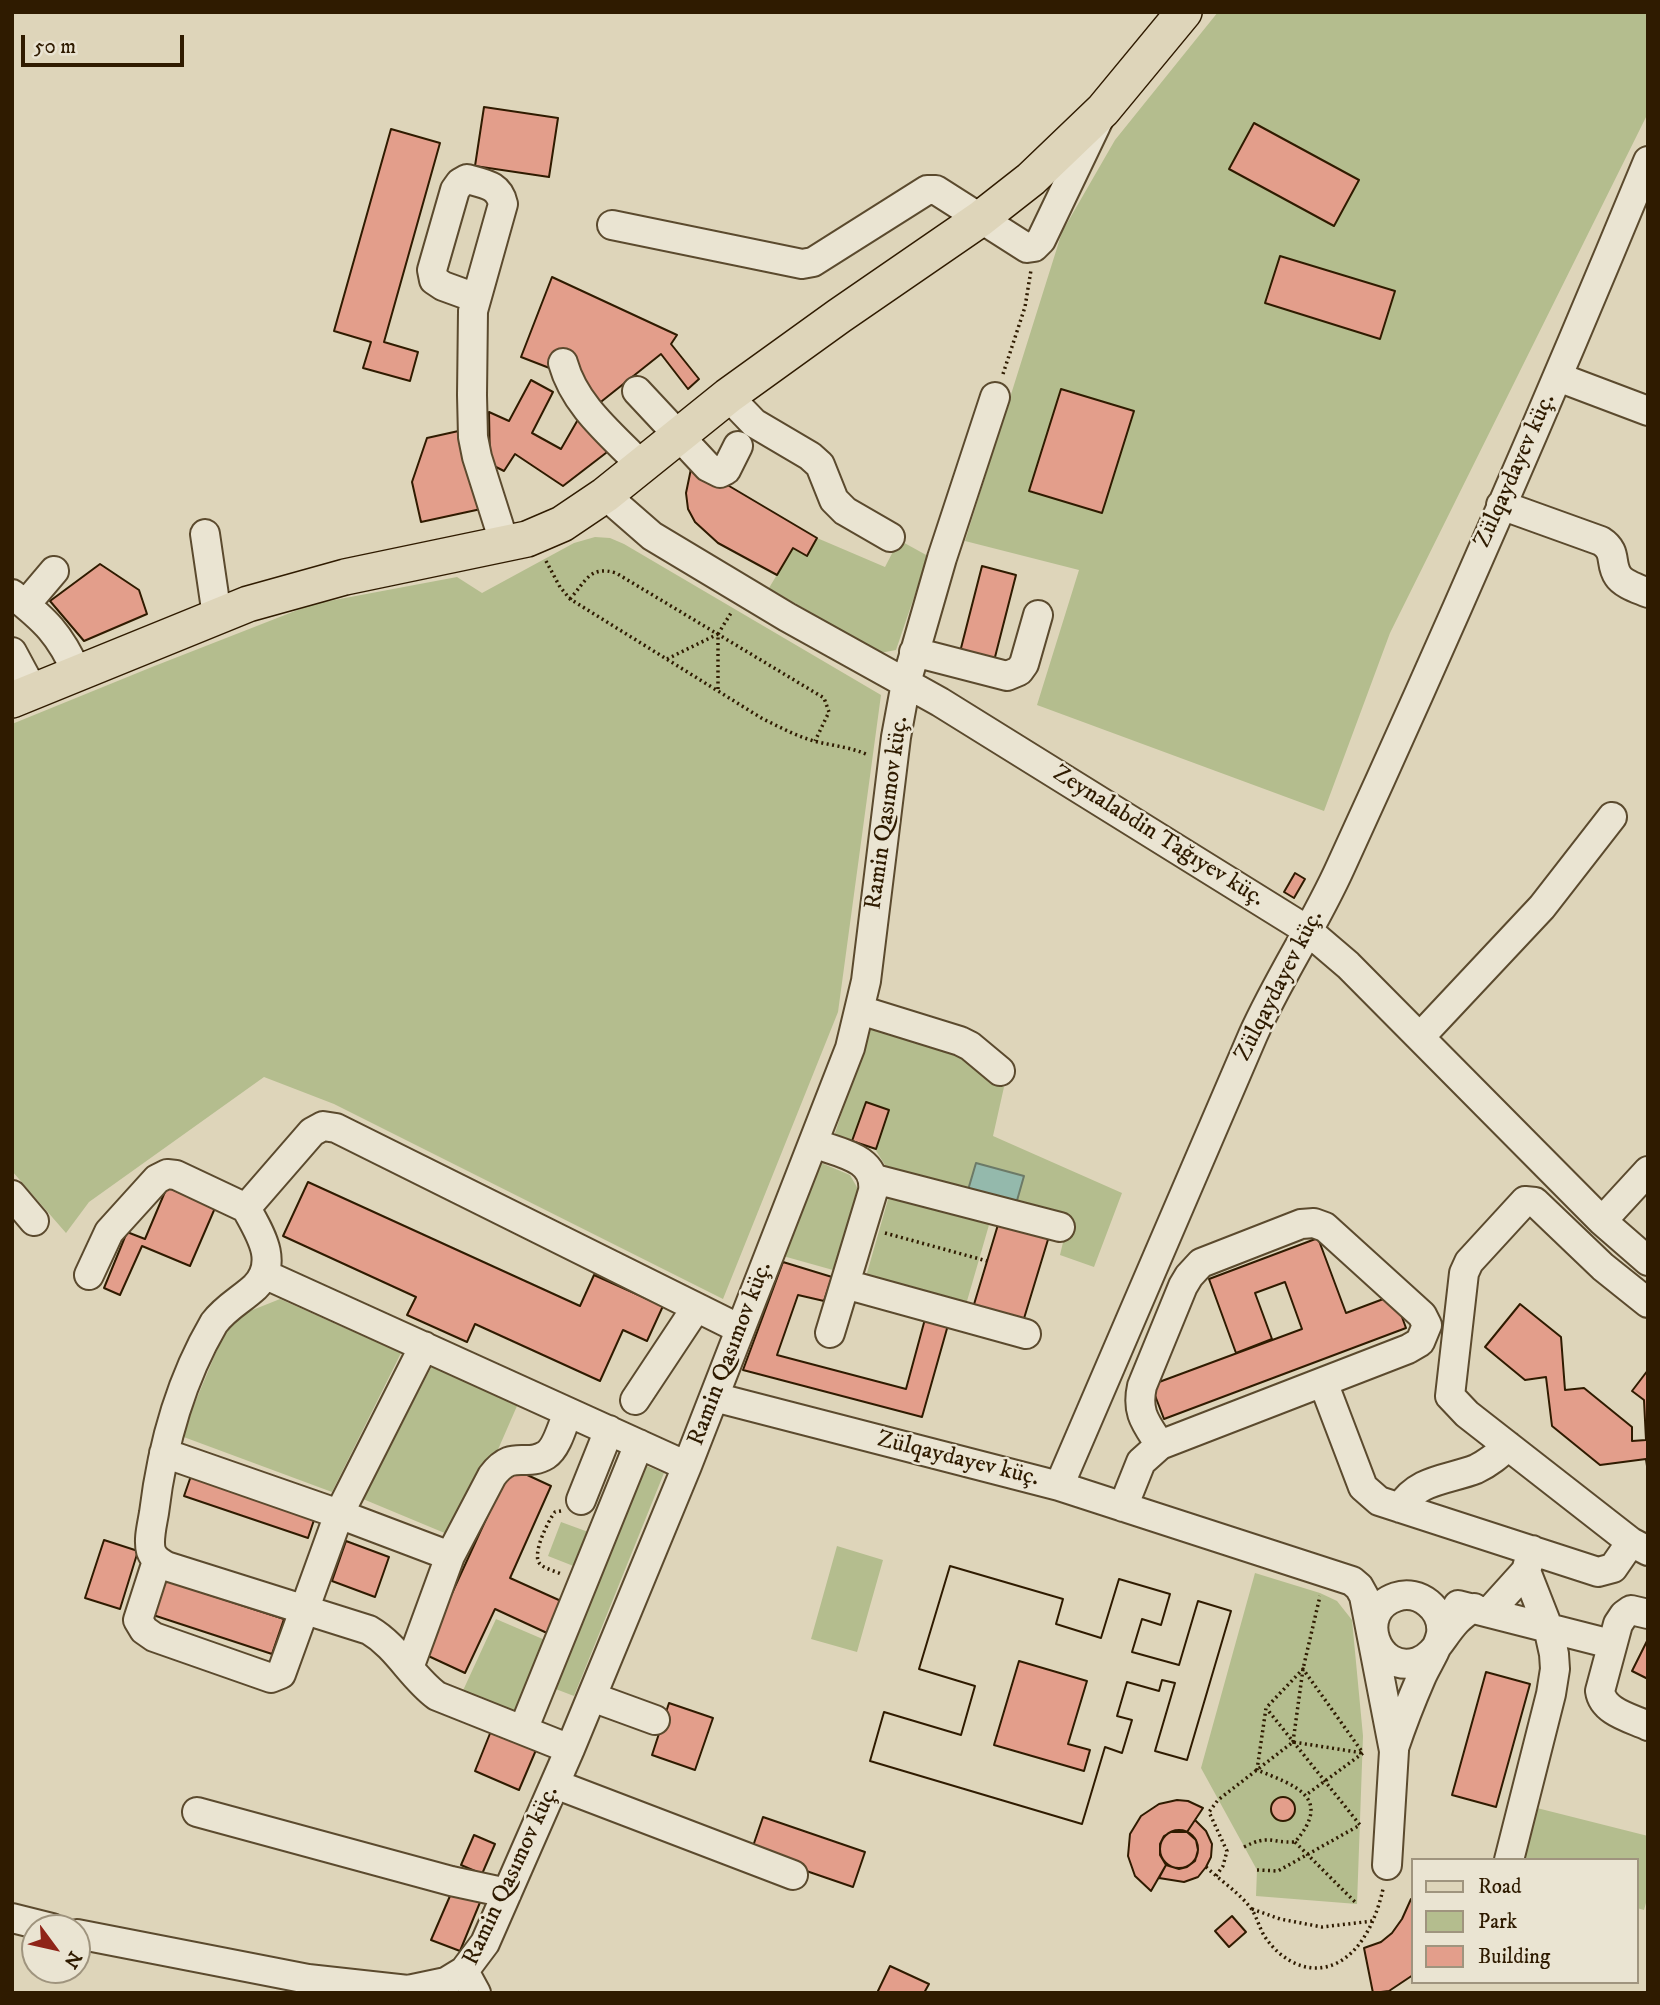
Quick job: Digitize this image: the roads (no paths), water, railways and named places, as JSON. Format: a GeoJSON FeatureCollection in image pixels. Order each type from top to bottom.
{"type":"FeatureCollection","features":[{"type":"Feature","properties":{"kind":"main road"},"geometry":{"type":"LineString","coordinates":[[22,696],[217,615],[272,597],[345,577],[505,545],[548,531],[605,495],[728,396],[980,219],[1048,164],[1103,110],[1184,12]]}},
{"type":"Feature","properties":{"kind":"street"},"geometry":{"type":"LineString","coordinates":[[612,225],[802,264],[813,262],[927,190],[936,190],[1027,248],[1034,247],[1051,223],[1103,110]]}},
{"type":"Feature","properties":{"kind":"street","name":"Zülqaydayev küç."},"geometry":{"type":"LineString","coordinates":[[714,1397],[1059,1486],[1253,1035],[1345,857],[1642,194],[1648,161]]}},
{"type":"Feature","properties":{"kind":"street"},"geometry":{"type":"LineString","coordinates":[[476,298],[472,311],[473,438],[505,545]]}},
{"type":"Feature","properties":{"kind":"street"},"geometry":{"type":"LineString","coordinates":[[563,363],[577,398],[641,466]]}},
{"type":"Feature","properties":{"kind":"street"},"geometry":{"type":"LineString","coordinates":[[1558,377],[1648,411]]}},
{"type":"Feature","properties":{"kind":"street"},"geometry":{"type":"LineString","coordinates":[[637,391],[698,459],[720,473],[726,470],[738,446]]}},
{"type":"Feature","properties":{"kind":"street"},"geometry":{"type":"LineString","coordinates":[[728,396],[754,423],[810,456],[820,465],[834,500],[845,511],[890,537]]}},
{"type":"Feature","properties":{"kind":"street","name":"Ramin Qasımov küç."},"geometry":{"type":"LineString","coordinates":[[470,1982],[592,1697],[687,1465],[850,1048],[866,981],[896,737],[906,683],[939,569],[995,397]]}},
{"type":"Feature","properties":{"kind":"street","name":"Zeynalabdin Tağıyev küç."},"geometry":{"type":"LineString","coordinates":[[605,495],[652,536],[787,617],[906,683],[1151,831],[1307,930],[1349,965],[1602,1221],[1648,1261]]}},
{"type":"Feature","properties":{"kind":"street"},"geometry":{"type":"LineString","coordinates":[[1501,505],[1601,541],[1612,553],[1616,575],[1648,593]]}},
{"type":"Feature","properties":{"kind":"street"},"geometry":{"type":"LineString","coordinates":[[205,534],[217,615]]}},
{"type":"Feature","properties":{"kind":"street"},"geometry":{"type":"LineString","coordinates":[[54,571],[19,599],[57,634],[77,673]]}},
{"type":"Feature","properties":{"kind":"street"},"geometry":{"type":"LineString","coordinates":[[914,652],[1007,676],[1018,671],[1024,664],[1038,614]]}},
{"type":"Feature","properties":{"kind":"street"},"geometry":{"type":"LineString","coordinates":[[12,652],[22,696]]}},
{"type":"Feature","properties":{"kind":"street"},"geometry":{"type":"LineString","coordinates":[[1420,1037],[1542,907],[1612,817]]}},
{"type":"Feature","properties":{"kind":"street"},"geometry":{"type":"LineString","coordinates":[[860,1010],[960,1041],[1000,1071]]}},
{"type":"Feature","properties":{"kind":"street"},"geometry":{"type":"LineString","coordinates":[[246,1208],[312,1132],[323,1126],[336,1128],[740,1329]]}},
{"type":"Feature","properties":{"kind":"street"},"geometry":{"type":"LineString","coordinates":[[813,1143],[864,1162],[875,1179],[830,1333]]}},
{"type":"Feature","properties":{"kind":"street"},"geometry":{"type":"LineString","coordinates":[[1602,1221],[1648,1171]]}},
{"type":"Feature","properties":{"kind":"street"},"geometry":{"type":"LineString","coordinates":[[89,1275],[109,1232],[157,1180],[167,1174],[176,1175],[246,1208],[266,1249],[264,1274],[256,1285],[222,1313],[206,1337],[178,1404],[164,1453],[151,1537],[151,1550],[156,1560],[166,1566],[369,1630],[386,1640],[426,1688],[437,1696],[570,1749]]}},
{"type":"Feature","properties":{"kind":"street"},"geometry":{"type":"LineString","coordinates":[[875,1179],[1060,1227]]}},
{"type":"Feature","properties":{"kind":"street"},"geometry":{"type":"LineString","coordinates":[[12,1195],[34,1221]]}},
{"type":"Feature","properties":{"kind":"street"},"geometry":{"type":"LineString","coordinates":[[1323,1382],[1363,1487],[1379,1501],[1529,1560],[1598,1572],[1613,1568],[1640,1547],[1455,1404],[1451,1396],[1464,1273],[1469,1262],[1525,1201],[1535,1202],[1603,1267],[1648,1303]]}},
{"type":"Feature","properties":{"kind":"street"},"geometry":{"type":"LineString","coordinates":[[1123,1507],[1141,1462],[1160,1445],[1408,1349],[1420,1342],[1427,1325],[1422,1315],[1325,1227],[1314,1223],[1301,1224],[1201,1263],[1189,1276],[1142,1386],[1139,1399],[1140,1413],[1160,1445]]}},
{"type":"Feature","properties":{"kind":"street"},"geometry":{"type":"LineString","coordinates":[[264,1274],[687,1465]]}},
{"type":"Feature","properties":{"kind":"street"},"geometry":{"type":"LineString","coordinates":[[845,1284],[1026,1334]]}},
{"type":"Feature","properties":{"kind":"street"},"geometry":{"type":"LineString","coordinates":[[635,1399],[696,1308]]}},
{"type":"Feature","properties":{"kind":"street"},"geometry":{"type":"LineString","coordinates":[[156,1560],[138,1620],[144,1630],[154,1637],[271,1678],[281,1674],[339,1514],[424,1346]]}},
{"type":"Feature","properties":{"kind":"street"},"geometry":{"type":"LineString","coordinates":[[409,1668],[450,1556],[499,1467],[509,1460],[546,1455],[551,1450],[568,1412]]}},
{"type":"Feature","properties":{"kind":"street"},"geometry":{"type":"LineString","coordinates":[[571,1505],[608,1430]]}},
{"type":"Feature","properties":{"kind":"street"},"geometry":{"type":"LineString","coordinates":[[523,1730],[639,1444]]}},
{"type":"Feature","properties":{"kind":"street"},"geometry":{"type":"LineString","coordinates":[[1400,1508],[1407,1497],[1422,1485],[1477,1468],[1494,1459],[1508,1446]]}},
{"type":"Feature","properties":{"kind":"street"},"geometry":{"type":"LineString","coordinates":[[164,1453],[450,1556]]}},
{"type":"Feature","properties":{"kind":"street"},"geometry":{"type":"LineString","coordinates":[[1059,1486],[1352,1581],[1482,1610],[1611,1644]]}},
{"type":"Feature","properties":{"kind":"street"},"geometry":{"type":"LineString","coordinates":[[1394,1751],[1413,1696],[1437,1645],[1441,1634],[1440,1622],[1436,1611],[1428,1602],[1417,1596],[1394,1598],[1376,1613],[1373,1637],[1377,1648],[1385,1657],[1408,1664],[1420,1661],[1430,1655],[1437,1645],[1453,1622],[1463,1613],[1482,1610],[1529,1560]]}},
{"type":"Feature","properties":{"kind":"street"},"geometry":{"type":"LineString","coordinates":[[1509,1858],[1553,1681],[1555,1661],[1529,1560]]}},
{"type":"Feature","properties":{"kind":"street"},"geometry":{"type":"LineString","coordinates":[[1352,1581],[1364,1596],[1394,1751],[1387,1865]]}},
{"type":"Feature","properties":{"kind":"street"},"geometry":{"type":"LineString","coordinates":[[1648,1614],[1631,1610],[1618,1624],[1600,1691],[1601,1699],[1616,1712],[1648,1726]]}},
{"type":"Feature","properties":{"kind":"street"},"geometry":{"type":"LineString","coordinates":[[592,1697],[655,1720]]}},
{"type":"Feature","properties":{"kind":"street"},"geometry":{"type":"LineString","coordinates":[[555,1784],[793,1875]]}},
{"type":"Feature","properties":{"kind":"street"},"geometry":{"type":"LineString","coordinates":[[197,1812],[451,1881],[507,1893]]}},
{"type":"Feature","properties":{"kind":"street"},"geometry":{"type":"LineString","coordinates":[[91,1937],[308,1979],[385,1989],[427,1988],[446,1982],[470,1982]]}},
{"type":"Feature","properties":{"kind":"water"},"geometry":{"type":"Polygon","coordinates":[[[976,1163],[1024,1176],[1016,1204],[968,1190],[976,1163]]]}}]}
